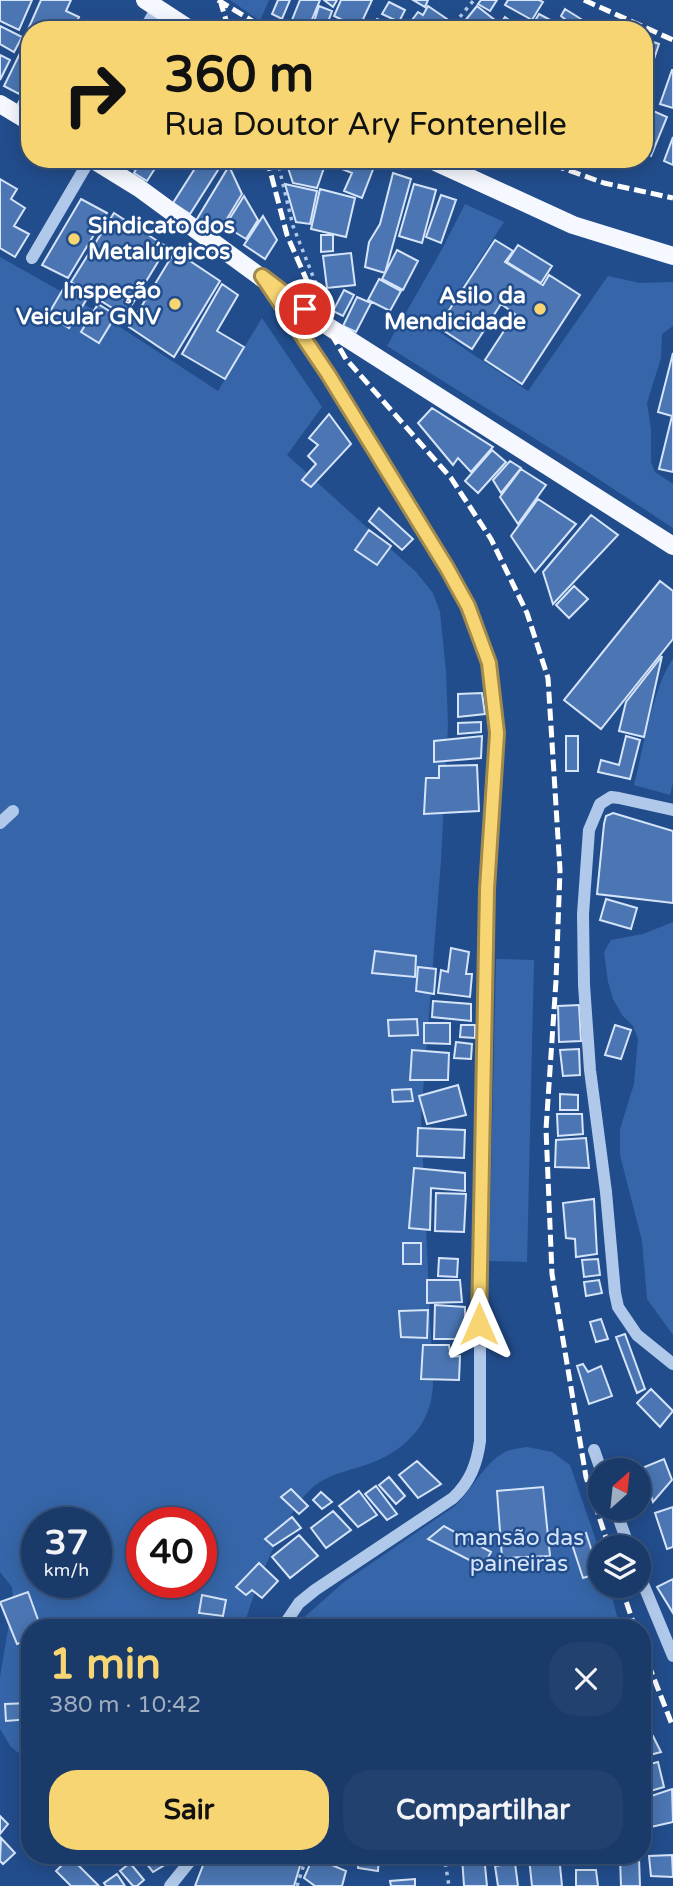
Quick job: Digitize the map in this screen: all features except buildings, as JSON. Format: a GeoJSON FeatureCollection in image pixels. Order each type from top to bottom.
{"type":"FeatureCollection","features":[{"type":"Feature","properties":{"kind":"main road"},"geometry":{"type":"LineString","coordinates":[[151,4],[177,21]]}},
{"type":"Feature","properties":{"kind":"main road"},"geometry":{"type":"LineString","coordinates":[[0,104],[21,117]]}},
{"type":"Feature","properties":{"kind":"main road"},"geometry":{"type":"LineString","coordinates":[[106,168],[139,188],[334,330],[673,546]]}},
{"type":"Feature","properties":{"kind":"main road"},"geometry":{"type":"LineString","coordinates":[[449,168],[573,225],[673,256]]}},
{"type":"Feature","properties":{"kind":"street"},"geometry":{"type":"LineString","coordinates":[[146,21],[151,4]]}},
{"type":"Feature","properties":{"kind":"street"},"geometry":{"type":"LineString","coordinates":[[32,258],[86,168]]}},
{"type":"Feature","properties":{"kind":"street"},"geometry":{"type":"LineString","coordinates":[[262,276],[328,374],[468,606],[489,663],[497,733],[487,889],[480,1180],[480,1441],[476,1463],[466,1483],[453,1498],[315,1590],[299,1603],[288,1619]]}},
{"type":"Feature","properties":{"kind":"street"},"geometry":{"type":"LineString","coordinates":[[673,810],[611,797],[600,804],[589,830],[583,914],[584,985],[590,1070],[606,1192],[615,1293],[618,1307],[628,1323],[648,1345],[673,1364]]}},
{"type":"Feature","properties":{"kind":"street"},"geometry":{"type":"LineString","coordinates":[[0,823],[13,811]]}},
{"type":"Feature","properties":{"kind":"street"},"geometry":{"type":"LineString","coordinates":[[594,1450],[597,1458]]}},
{"type":"Feature","properties":{"kind":"street"},"geometry":{"type":"LineString","coordinates":[[649,1598],[673,1656]]}},
{"type":"Feature","properties":{"kind":"street"},"geometry":{"type":"LineString","coordinates":[[170,1886],[188,1864]]}},
{"type":"Feature","properties":{"kind":"path"},"geometry":{"type":"LineString","coordinates":[[456,21],[474,0]]}},
{"type":"Feature","properties":{"kind":"path"},"geometry":{"type":"LineString","coordinates":[[279,168],[293,226],[334,330]]}},
{"type":"Feature","properties":{"kind":"path"},"geometry":{"type":"LineString","coordinates":[[298,1886],[304,1864]]}},
{"type":"Feature","properties":{"kind":"path"},"geometry":{"type":"LineString","coordinates":[[445,1864],[449,1886]]}},
{"type":"Feature","properties":{"kind":"green space"},"geometry":{"type":"Polygon","coordinates":[[[230,0],[269,0],[260,21],[230,0]]]}},
{"type":"Feature","properties":{"kind":"green space"},"geometry":{"type":"Polygon","coordinates":[[[465,204],[504,222],[435,329],[528,391],[608,276],[640,283],[673,282],[673,326],[662,334],[661,358],[647,403],[651,429],[651,462],[655,472],[673,484],[673,528],[387,346],[465,204]]]}},
{"type":"Feature","properties":{"kind":"green space"},"geometry":{"type":"Polygon","coordinates":[[[0,257],[94,310],[218,391],[262,318],[322,407],[287,455],[416,572],[433,593],[440,612],[448,724],[441,860],[421,1117],[433,1384],[428,1411],[415,1433],[395,1451],[371,1463],[325,1479],[301,1500],[271,1553],[246,1619],[21,1619],[21,1755],[11,1747],[0,1729],[0,1677],[13,1600],[12,1587],[0,1572],[0,257]]]}},
{"type":"Feature","properties":{"kind":"green space"},"geometry":{"type":"Polygon","coordinates":[[[673,659],[673,783],[670,795],[634,785],[654,701],[673,659]]]}},
{"type":"Feature","properties":{"kind":"green space"},"geometry":{"type":"Polygon","coordinates":[[[673,922],[673,1335],[647,1299],[642,1241],[620,1155],[620,1129],[634,1084],[638,1039],[633,1026],[622,1015],[613,999],[604,952],[611,940],[643,934],[673,922]]]}},
{"type":"Feature","properties":{"kind":"green space"},"geometry":{"type":"Polygon","coordinates":[[[496,959],[534,960],[527,1262],[489,1261],[496,959]]]}},
{"type":"Feature","properties":{"kind":"green space","name":"mansão das paineiras"},"geometry":{"type":"Polygon","coordinates":[[[527,1447],[552,1452],[570,1465],[594,1535],[588,1535],[588,1598],[612,1598],[618,1619],[302,1619],[344,1582],[455,1506],[484,1470],[507,1451],[527,1447]]]}},
{"type":"Feature","properties":{"kind":"railway"},"geometry":{"type":"LineString","coordinates":[[218,0],[252,21]]}},
{"type":"Feature","properties":{"kind":"railway"},"geometry":{"type":"LineString","coordinates":[[220,0],[226,21]]}},
{"type":"Feature","properties":{"kind":"railway"},"geometry":{"type":"LineString","coordinates":[[584,0],[631,21]]}},
{"type":"Feature","properties":{"kind":"railway"},"geometry":{"type":"LineString","coordinates":[[653,31],[673,40]]}},
{"type":"Feature","properties":{"kind":"railway"},"geometry":{"type":"LineString","coordinates":[[269,168],[287,235],[326,325],[346,359],[451,478],[491,539],[527,613],[548,678],[560,870],[546,1129],[552,1274],[586,1477],[605,1535]]}},
{"type":"Feature","properties":{"kind":"railway"},"geometry":{"type":"LineString","coordinates":[[562,168],[604,183],[673,198]]}},
{"type":"Feature","properties":{"kind":"railway"},"geometry":{"type":"LineString","coordinates":[[625,1598],[632,1619]]}},
{"type":"Feature","properties":{"kind":"railway"},"geometry":{"type":"LineString","coordinates":[[651,1671],[673,1727]]}},
{"type":"Feature","properties":{"kind":"place","name":"Sindicato dos Metalúrgicos"},"geometry":{"type":"Point","coordinates":[74,239]}},
{"type":"Feature","properties":{"kind":"place","name":"Inspeção Veicular GNV"},"geometry":{"type":"Point","coordinates":[175,304]}},
{"type":"Feature","properties":{"kind":"place","name":"Asilo da Mendicidade"},"geometry":{"type":"Point","coordinates":[540,309]}},
{"type":"Feature","properties":{"kind":"route"},"geometry":{"type":"LineString","coordinates":[[305,309],[262,276],[328,374],[447,568],[468,606],[489,663],[497,733],[487,889],[479,1324]]}}]}
